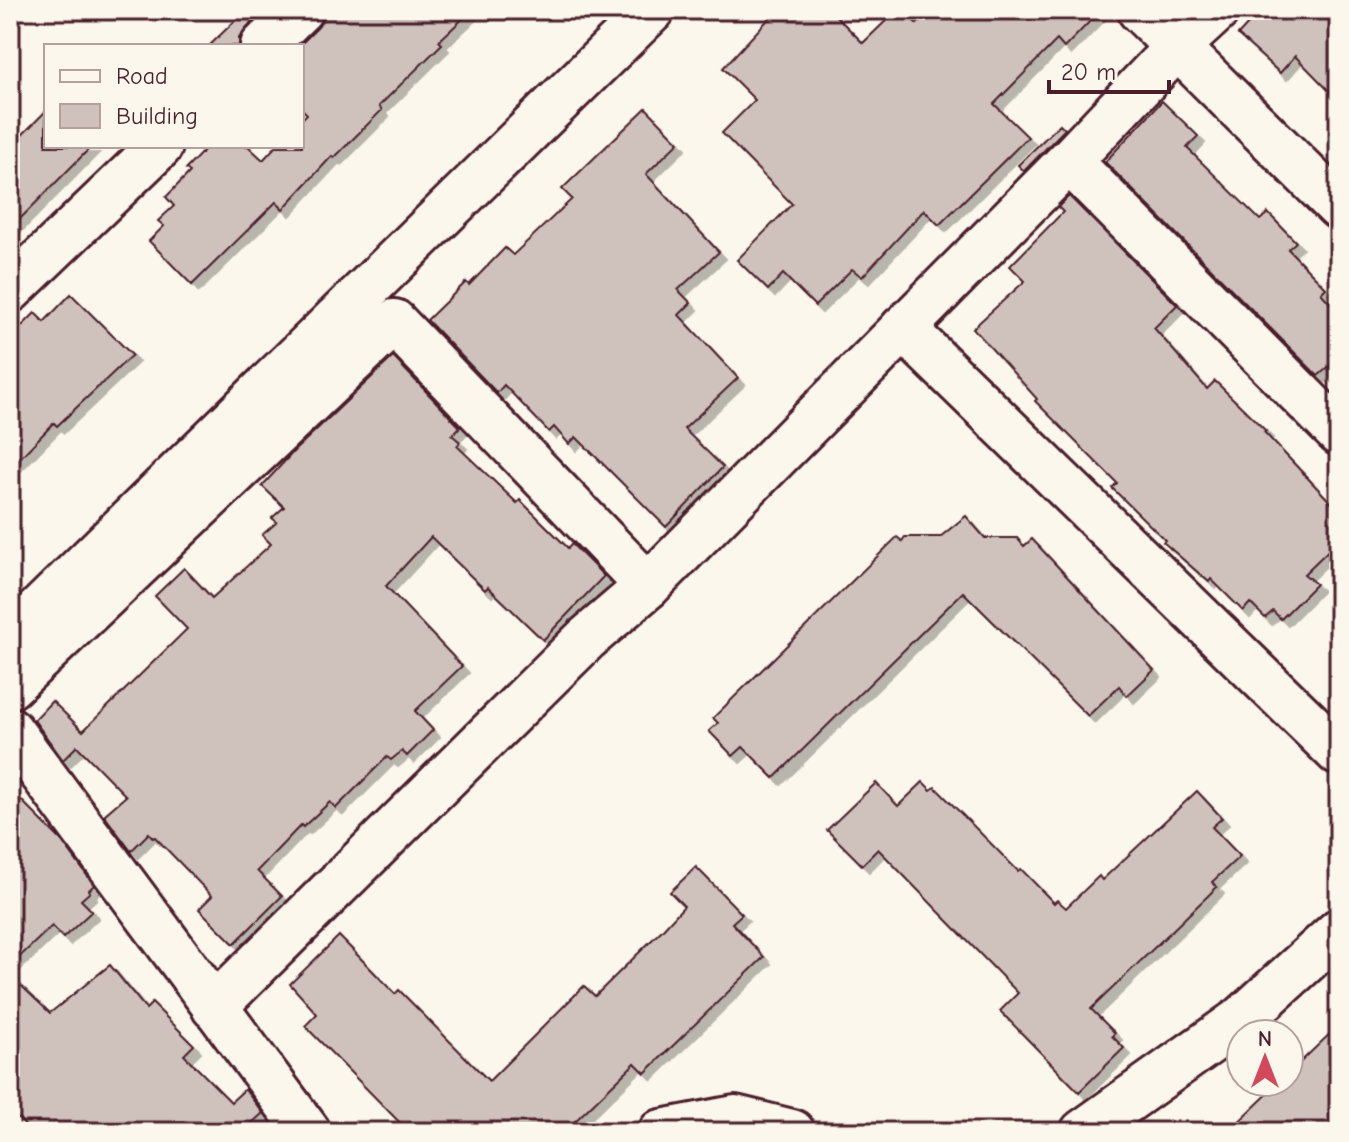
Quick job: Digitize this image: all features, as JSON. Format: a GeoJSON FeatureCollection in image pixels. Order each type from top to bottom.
{"type":"FeatureCollection","features":[{"type":"Feature","properties":{"kind":"street"},"geometry":{"type":"LineString","coordinates":[[265,44],[300,10]]}},
{"type":"Feature","properties":{"kind":"street"},"geometry":{"type":"LineString","coordinates":[[10,638],[652,10]]}},
{"type":"Feature","properties":{"kind":"street"},"geometry":{"type":"LineString","coordinates":[[1140,10],[1339,207]]}},
{"type":"Feature","properties":{"kind":"street"},"geometry":{"type":"LineString","coordinates":[[214,1007],[586,639],[648,586],[1069,161],[1178,46],[1217,10]]}},
{"type":"Feature","properties":{"kind":"street"},"geometry":{"type":"LineString","coordinates":[[10,290],[158,148]]}},
{"type":"Feature","properties":{"kind":"street"},"geometry":{"type":"LineString","coordinates":[[1069,161],[1339,433]]}},
{"type":"Feature","properties":{"kind":"street"},"geometry":{"type":"LineString","coordinates":[[10,686],[394,322],[648,586]]}},
{"type":"Feature","properties":{"kind":"street"},"geometry":{"type":"LineString","coordinates":[[903,328],[1339,753]]}},
{"type":"Feature","properties":{"kind":"street"},"geometry":{"type":"LineString","coordinates":[[10,730],[308,1132]]}},
{"type":"Feature","properties":{"kind":"street"},"geometry":{"type":"LineString","coordinates":[[1083,1132],[1243,1018],[1339,931]]}},
{"type":"Feature","properties":{"kind":"street"},"geometry":{"type":"LineString","coordinates":[[661,1132],[735,1118],[792,1132]]}},
{"type":"Feature","properties":{"kind":"building"},"geometry":{"type":"Polygon","coordinates":[[[246,10],[264,10],[245,29],[239,44],[211,44],[246,10]]]}},
{"type":"Feature","properties":{"kind":"building"},"geometry":{"type":"Polygon","coordinates":[[[324,10],[472,10],[379,106],[382,110],[334,158],[332,156],[283,209],[276,202],[192,285],[149,241],[164,226],[158,221],[174,206],[166,197],[190,172],[186,169],[206,148],[250,148],[263,160],[274,148],[304,148],[304,117],[307,114],[304,111],[302,43],[324,18],[324,10]]]}},
{"type":"Feature","properties":{"kind":"building"},"geometry":{"type":"Polygon","coordinates":[[[777,10],[830,10],[863,43],[897,10],[903,10],[917,24],[931,10],[1101,10],[1064,48],[1057,40],[994,104],[1028,137],[939,225],[924,210],[862,277],[852,269],[815,306],[783,274],[768,290],[737,260],[792,204],[722,133],[755,100],[723,68],[777,10]]]}},
{"type":"Feature","properties":{"kind":"building"},"geometry":{"type":"Polygon","coordinates":[[[1261,10],[1339,10],[1339,101],[1295,56],[1280,73],[1238,35],[1261,10]]]}},
{"type":"Feature","properties":{"kind":"building"},"geometry":{"type":"Polygon","coordinates":[[[1162,101],[1198,136],[1187,148],[1260,220],[1268,213],[1296,242],[1288,249],[1326,288],[1321,293],[1339,313],[1339,358],[1318,376],[1105,162],[1162,101]]]}},
{"type":"Feature","properties":{"kind":"building"},"geometry":{"type":"Polygon","coordinates":[[[646,108],[679,142],[646,174],[719,252],[678,290],[691,303],[679,315],[738,378],[684,429],[723,467],[666,527],[576,437],[569,444],[554,427],[549,432],[504,385],[497,393],[427,320],[466,282],[469,285],[505,248],[513,255],[572,199],[562,189],[646,108]]]}},
{"type":"Feature","properties":{"kind":"building"},"geometry":{"type":"Polygon","coordinates":[[[44,113],[44,148],[90,148],[10,229],[10,147],[44,113]]]}},
{"type":"Feature","properties":{"kind":"building"},"geometry":{"type":"Polygon","coordinates":[[[1060,124],[1065,129],[1024,171],[1018,165],[1060,124]]]}},
{"type":"Feature","properties":{"kind":"building"},"geometry":{"type":"Polygon","coordinates":[[[1069,196],[1177,305],[1154,328],[1207,389],[1215,381],[1339,511],[1339,540],[1304,574],[1316,584],[1281,619],[1273,611],[1265,618],[1250,603],[1243,611],[1211,579],[1209,582],[1163,542],[1165,540],[1112,488],[1117,483],[1035,401],[1037,399],[973,328],[1025,281],[1010,266],[1063,212],[1058,207],[1069,196]]]}},
{"type":"Feature","properties":{"kind":"building"},"geometry":{"type":"Polygon","coordinates":[[[71,294],[132,355],[57,426],[54,423],[10,468],[10,338],[35,313],[44,322],[71,294]]]}},
{"type":"Feature","properties":{"kind":"building"},"geometry":{"type":"Polygon","coordinates":[[[393,357],[460,427],[452,435],[460,442],[457,446],[517,503],[520,500],[568,548],[572,544],[604,576],[543,640],[488,587],[485,590],[431,537],[386,586],[462,666],[415,711],[433,730],[407,756],[402,751],[391,760],[387,757],[336,808],[330,802],[303,827],[301,825],[257,871],[282,896],[234,944],[199,909],[212,896],[155,837],[149,833],[131,851],[104,815],[126,796],[77,746],[63,760],[34,720],[52,701],[83,731],[187,629],[155,596],[184,568],[212,598],[271,544],[262,535],[277,522],[272,518],[284,507],[262,486],[295,450],[393,357]]]}},
{"type":"Feature","properties":{"kind":"building"},"geometry":{"type":"Polygon","coordinates":[[[966,516],[985,538],[1017,538],[1024,546],[1032,539],[1154,670],[1127,696],[1119,686],[1088,716],[963,592],[774,778],[743,747],[733,756],[709,731],[718,723],[713,718],[897,537],[902,541],[905,537],[940,537],[966,516]]]}},
{"type":"Feature","properties":{"kind":"building"},"geometry":{"type":"Polygon","coordinates":[[[923,782],[931,790],[935,787],[1054,903],[1057,900],[1066,908],[1099,876],[1102,880],[1197,791],[1222,818],[1212,827],[1240,856],[1212,882],[1217,887],[1091,1009],[1115,1033],[1112,1036],[1124,1048],[1079,1092],[1000,1011],[1018,993],[878,849],[862,865],[827,830],[876,783],[898,806],[923,782]]]}},
{"type":"Feature","properties":{"kind":"building"},"geometry":{"type":"Polygon","coordinates":[[[10,789],[61,840],[94,885],[81,900],[92,911],[63,938],[52,926],[10,966],[10,789]]]}},
{"type":"Feature","properties":{"kind":"building"},"geometry":{"type":"Polygon","coordinates":[[[696,867],[742,914],[732,923],[764,957],[645,1073],[635,1063],[564,1132],[409,1132],[305,1026],[317,1014],[290,984],[339,936],[395,994],[399,990],[489,1081],[584,986],[595,996],[662,930],[684,906],[670,892],[696,867]]]}},
{"type":"Feature","properties":{"kind":"building"},"geometry":{"type":"Polygon","coordinates":[[[110,965],[146,1009],[152,1003],[194,1045],[184,1055],[231,1102],[245,1089],[263,1113],[252,1123],[261,1132],[32,1132],[10,1111],[10,975],[50,1013],[110,965]]]}},
{"type":"Feature","properties":{"kind":"building"},"geometry":{"type":"Polygon","coordinates":[[[1339,1025],[1339,1132],[1228,1132],[1263,1098],[1305,1098],[1305,1058],[1339,1025]]]}}]}
